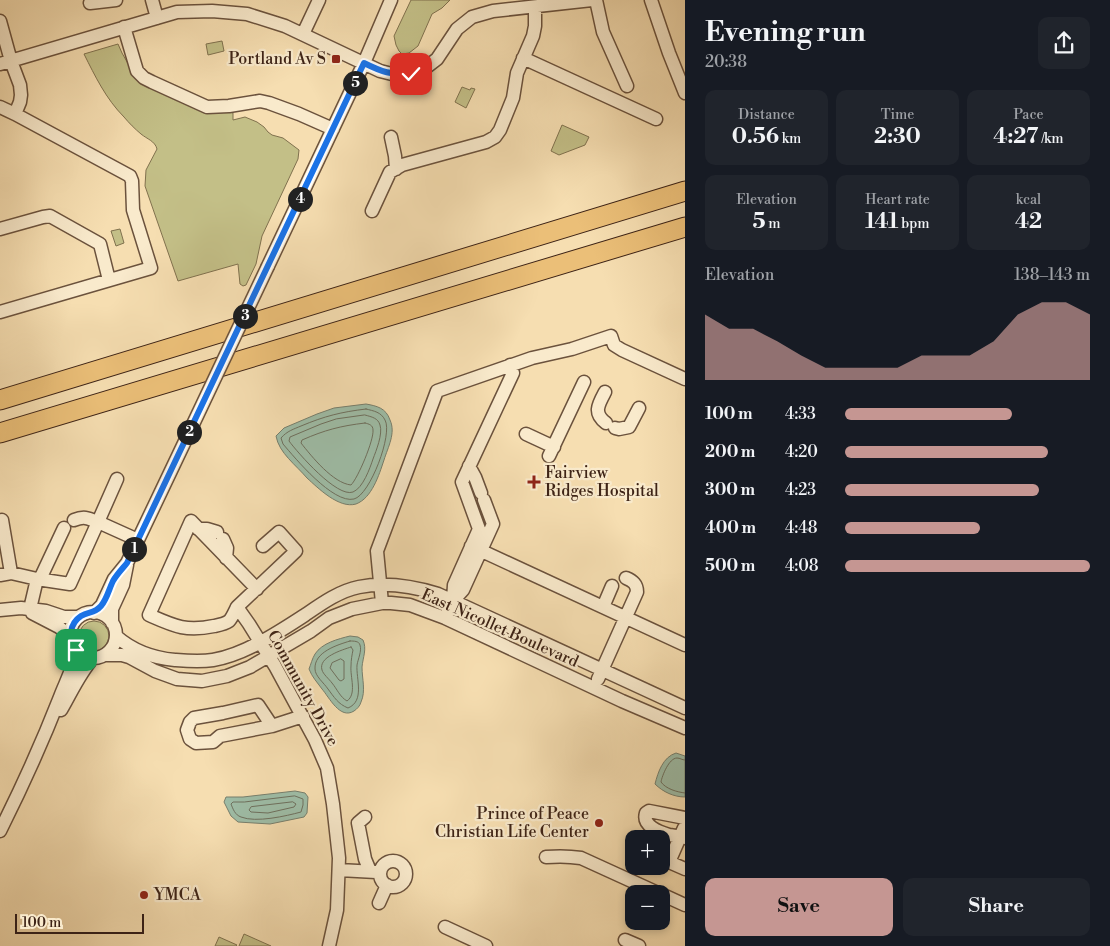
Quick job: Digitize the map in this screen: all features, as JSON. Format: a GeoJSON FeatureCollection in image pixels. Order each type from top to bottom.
{"type":"FeatureCollection","features":[{"type":"Feature","properties":{"kind":"highway"},"geometry":{"type":"LineString","coordinates":[[0,400],[685,191]]}},
{"type":"Feature","properties":{"kind":"highway"},"geometry":{"type":"LineString","coordinates":[[0,433],[685,227]]}},
{"type":"Feature","properties":{"kind":"highway"},"geometry":{"type":"LineString","coordinates":[[552,267],[685,239]]}},
{"type":"Feature","properties":{"kind":"street"},"geometry":{"type":"LineString","coordinates":[[90,2],[116,0]]}},
{"type":"Feature","properties":{"kind":"street"},"geometry":{"type":"LineString","coordinates":[[152,0],[157,18]]}},
{"type":"Feature","properties":{"kind":"street"},"geometry":{"type":"LineString","coordinates":[[303,34],[319,0]]}},
{"type":"Feature","properties":{"kind":"street"},"geometry":{"type":"LineString","coordinates":[[94,613],[102,605],[114,579],[127,563],[364,63],[391,0]]}},
{"type":"Feature","properties":{"kind":"street"},"geometry":{"type":"LineString","coordinates":[[5,62],[157,18],[176,6],[247,14],[285,26],[380,71],[396,75],[411,74],[424,69],[437,59],[457,29],[472,17],[493,12],[592,0]]}},
{"type":"Feature","properties":{"kind":"street"},"geometry":{"type":"LineString","coordinates":[[596,0],[603,32],[627,86]]}},
{"type":"Feature","properties":{"kind":"street"},"geometry":{"type":"LineString","coordinates":[[651,0],[669,54],[685,93]]}},
{"type":"Feature","properties":{"kind":"street"},"geometry":{"type":"LineString","coordinates":[[372,211],[390,172],[402,165],[486,142],[500,130],[513,98],[517,73],[533,36],[535,7]]}},
{"type":"Feature","properties":{"kind":"street"},"geometry":{"type":"LineString","coordinates":[[0,21],[5,62],[20,86],[22,94],[15,114]]}},
{"type":"Feature","properties":{"kind":"street"},"geometry":{"type":"LineString","coordinates":[[124,28],[137,71],[144,78],[152,82],[207,107],[260,101],[269,102],[333,129]]}},
{"type":"Feature","properties":{"kind":"street"},"geometry":{"type":"LineString","coordinates":[[523,58],[656,119]]}},
{"type":"Feature","properties":{"kind":"street"},"geometry":{"type":"LineString","coordinates":[[0,107],[130,176],[132,181],[133,210],[151,268],[0,312]]}},
{"type":"Feature","properties":{"kind":"street"},"geometry":{"type":"LineString","coordinates":[[391,137],[396,169]]}},
{"type":"Feature","properties":{"kind":"street"},"geometry":{"type":"LineString","coordinates":[[0,229],[43,216],[50,216],[100,244],[109,280]]}},
{"type":"Feature","properties":{"kind":"street"},"geometry":{"type":"LineString","coordinates":[[382,603],[377,551],[437,391],[532,358],[572,349],[611,336],[614,345],[622,350],[685,379]]}},
{"type":"Feature","properties":{"kind":"street"},"geometry":{"type":"LineString","coordinates":[[445,618],[452,601],[463,590],[476,549],[480,529],[462,482],[513,373],[510,365]]}},
{"type":"Feature","properties":{"kind":"street"},"geometry":{"type":"LineString","coordinates":[[526,434],[551,452],[584,382]]}},
{"type":"Feature","properties":{"kind":"street"},"geometry":{"type":"LineString","coordinates":[[605,392],[598,405],[599,416],[611,426],[619,429],[629,427],[639,408]]}},
{"type":"Feature","properties":{"kind":"street"},"geometry":{"type":"LineString","coordinates":[[469,466],[476,477],[493,524],[476,549]]}},
{"type":"Feature","properties":{"kind":"street"},"geometry":{"type":"LineString","coordinates":[[0,521],[2,520],[5,574],[70,584],[117,479]]}},
{"type":"Feature","properties":{"kind":"street"},"geometry":{"type":"LineString","coordinates":[[25,608],[38,579],[69,524],[81,518],[88,518],[138,540]]}},
{"type":"Feature","properties":{"kind":"street"},"geometry":{"type":"LineString","coordinates":[[257,589],[191,521],[149,614],[174,626],[186,629],[220,625],[230,620],[237,607],[257,589],[296,551],[278,532],[263,546]]}},
{"type":"Feature","properties":{"kind":"street"},"geometry":{"type":"LineString","coordinates":[[198,529],[207,529],[220,535],[226,548],[226,558]]}},
{"type":"Feature","properties":{"kind":"street"},"geometry":{"type":"LineString","coordinates":[[476,549],[685,645]]}},
{"type":"Feature","properties":{"kind":"street"},"geometry":{"type":"LineString","coordinates":[[112,623],[112,609],[124,584],[127,563]]}},
{"type":"Feature","properties":{"kind":"street"},"geometry":{"type":"LineString","coordinates":[[600,675],[637,592],[635,583],[626,578]]}},
{"type":"Feature","properties":{"kind":"street","name":"East Nicollet Boulevard"},"geometry":{"type":"LineString","coordinates":[[116,636],[133,649],[170,660],[192,662],[214,660],[261,642],[330,598],[358,587],[398,585],[438,594],[600,675],[685,708]]}},
{"type":"Feature","properties":{"kind":"street"},"geometry":{"type":"LineString","coordinates":[[603,607],[612,586]]}},
{"type":"Feature","properties":{"kind":"street","name":"East Nicollet Boulevard"},"geometry":{"type":"LineString","coordinates":[[99,656],[122,655],[177,679],[202,681],[227,676],[250,668],[329,618],[352,609],[382,603],[410,605],[445,618],[685,728]]}},
{"type":"Feature","properties":{"kind":"street","name":"Community Drive"},"geometry":{"type":"LineString","coordinates":[[237,607],[261,642],[303,716],[316,740],[327,768],[339,858],[337,910],[329,946]]}},
{"type":"Feature","properties":{"kind":"street"},"geometry":{"type":"LineString","coordinates":[[25,608],[60,628],[70,637]]}},
{"type":"Feature","properties":{"kind":"street"},"geometry":{"type":"LineString","coordinates":[[0,610],[25,608],[46,611],[64,618],[79,618]]}},
{"type":"Feature","properties":{"kind":"street"},"geometry":{"type":"LineString","coordinates":[[42,743],[82,671],[99,656],[111,650],[114,644],[116,636],[112,623],[104,616],[88,613],[79,618],[72,626],[70,637],[73,646],[81,654],[86,657],[99,656]]}},
{"type":"Feature","properties":{"kind":"street"},"geometry":{"type":"LineString","coordinates":[[0,831],[42,743],[73,667],[76,650]]}},
{"type":"Feature","properties":{"kind":"street"},"geometry":{"type":"LineString","coordinates":[[272,726],[258,705],[194,718],[187,730],[190,738],[196,743],[213,742],[220,736],[272,726],[303,716]]}},
{"type":"Feature","properties":{"kind":"street"},"geometry":{"type":"LineString","coordinates":[[684,833],[670,835],[651,827],[646,822],[645,816],[649,811],[685,818]]}},
{"type":"Feature","properties":{"kind":"street"},"geometry":{"type":"LineString","coordinates":[[339,870],[375,872],[384,864],[392,861],[400,863],[405,870],[405,878],[396,887],[387,886],[375,872],[365,859],[358,823],[365,817]]}},
{"type":"Feature","properties":{"kind":"street"},"geometry":{"type":"LineString","coordinates":[[684,833],[669,862],[685,869]]}},
{"type":"Feature","properties":{"kind":"street"},"geometry":{"type":"LineString","coordinates":[[546,857],[571,856],[581,858],[641,885]]}},
{"type":"Feature","properties":{"kind":"street"},"geometry":{"type":"LineString","coordinates":[[379,903],[387,886]]}},
{"type":"Feature","properties":{"kind":"street"},"geometry":{"type":"LineString","coordinates":[[670,898],[685,905]]}},
{"type":"Feature","properties":{"kind":"street"},"geometry":{"type":"LineString","coordinates":[[445,926],[486,946]]}},
{"type":"Feature","properties":{"kind":"street"},"geometry":{"type":"LineString","coordinates":[[626,940],[639,946]]}},
{"type":"Feature","properties":{"kind":"shaded area"},"geometry":{"type":"Polygon","coordinates":[[[411,0],[450,0],[432,14],[418,46],[409,53],[402,54],[396,45],[394,36],[411,0]]]}},
{"type":"Feature","properties":{"kind":"shaded area"},"geometry":{"type":"Polygon","coordinates":[[[222,41],[224,51],[208,55],[206,44],[222,41]]]}},
{"type":"Feature","properties":{"kind":"shaded area"},"geometry":{"type":"Polygon","coordinates":[[[118,44],[130,67],[233,113],[233,120],[245,117],[257,122],[272,135],[283,138],[299,150],[298,159],[262,236],[256,264],[246,285],[240,284],[238,264],[178,281],[145,186],[146,170],[157,149],[156,146],[132,126],[112,103],[101,87],[84,54],[118,44]]]}},
{"type":"Feature","properties":{"kind":"shaded area"},"geometry":{"type":"Polygon","coordinates":[[[462,87],[470,90],[471,88],[475,89],[466,108],[455,102],[462,87]]]}},
{"type":"Feature","properties":{"kind":"shaded area"},"geometry":{"type":"Polygon","coordinates":[[[562,125],[589,137],[585,145],[559,155],[551,151],[562,125]]]}},
{"type":"Feature","properties":{"kind":"shaded area"},"geometry":{"type":"Polygon","coordinates":[[[120,229],[124,243],[116,246],[111,231],[120,229]]]}},
{"type":"Feature","properties":{"kind":"shaded area"},"geometry":{"type":"Polygon","coordinates":[[[94,621],[100,622],[108,630],[108,642],[100,650],[94,651],[88,650],[80,642],[79,636],[80,630],[88,622],[94,621]]]}},
{"type":"Feature","properties":{"kind":"shaded area"},"geometry":{"type":"Polygon","coordinates":[[[244,934],[271,946],[239,946],[244,934]]]}},
{"type":"Feature","properties":{"kind":"shaded area"},"geometry":{"type":"Polygon","coordinates":[[[219,937],[237,945],[215,946],[219,937]]]}},
{"type":"Feature","properties":{"kind":"water"},"geometry":{"type":"Polygon","coordinates":[[[366,404],[384,410],[392,425],[391,440],[371,491],[362,501],[349,505],[329,497],[307,478],[284,453],[276,436],[284,428],[317,414],[334,408],[366,404]]]}},
{"type":"Feature","properties":{"kind":"water"},"geometry":{"type":"Polygon","coordinates":[[[350,636],[363,640],[365,650],[362,667],[364,689],[361,703],[354,711],[349,713],[335,706],[309,669],[318,650],[331,642],[350,636]]]}},
{"type":"Feature","properties":{"kind":"water"},"geometry":{"type":"Polygon","coordinates":[[[676,753],[685,756],[685,797],[669,794],[655,784],[664,761],[676,753]]]}},
{"type":"Feature","properties":{"kind":"water"},"geometry":{"type":"Polygon","coordinates":[[[295,791],[305,793],[308,797],[307,813],[304,817],[270,824],[238,822],[231,816],[224,802],[226,797],[295,791]]]}},
{"type":"Feature","properties":{"kind":"place","name":"Portland Av S"},"geometry":{"type":"Point","coordinates":[336,59]}},
{"type":"Feature","properties":{"kind":"place","name":"Fairview Ridges Hospital"},"geometry":{"type":"Point","coordinates":[534,482]}},
{"type":"Feature","properties":{"kind":"place","name":"Prince of Peace Christian Life Center"},"geometry":{"type":"Point","coordinates":[599,823]}},
{"type":"Feature","properties":{"kind":"place","name":"YMCA"},"geometry":{"type":"Point","coordinates":[144,895]}},
{"type":"Feature","properties":{"kind":"route"},"geometry":{"type":"LineString","coordinates":[[76,650],[70,637],[72,626],[79,618],[88,613],[94,613],[102,605],[114,579],[127,563],[364,63],[380,71],[396,75],[411,74]]}}]}
